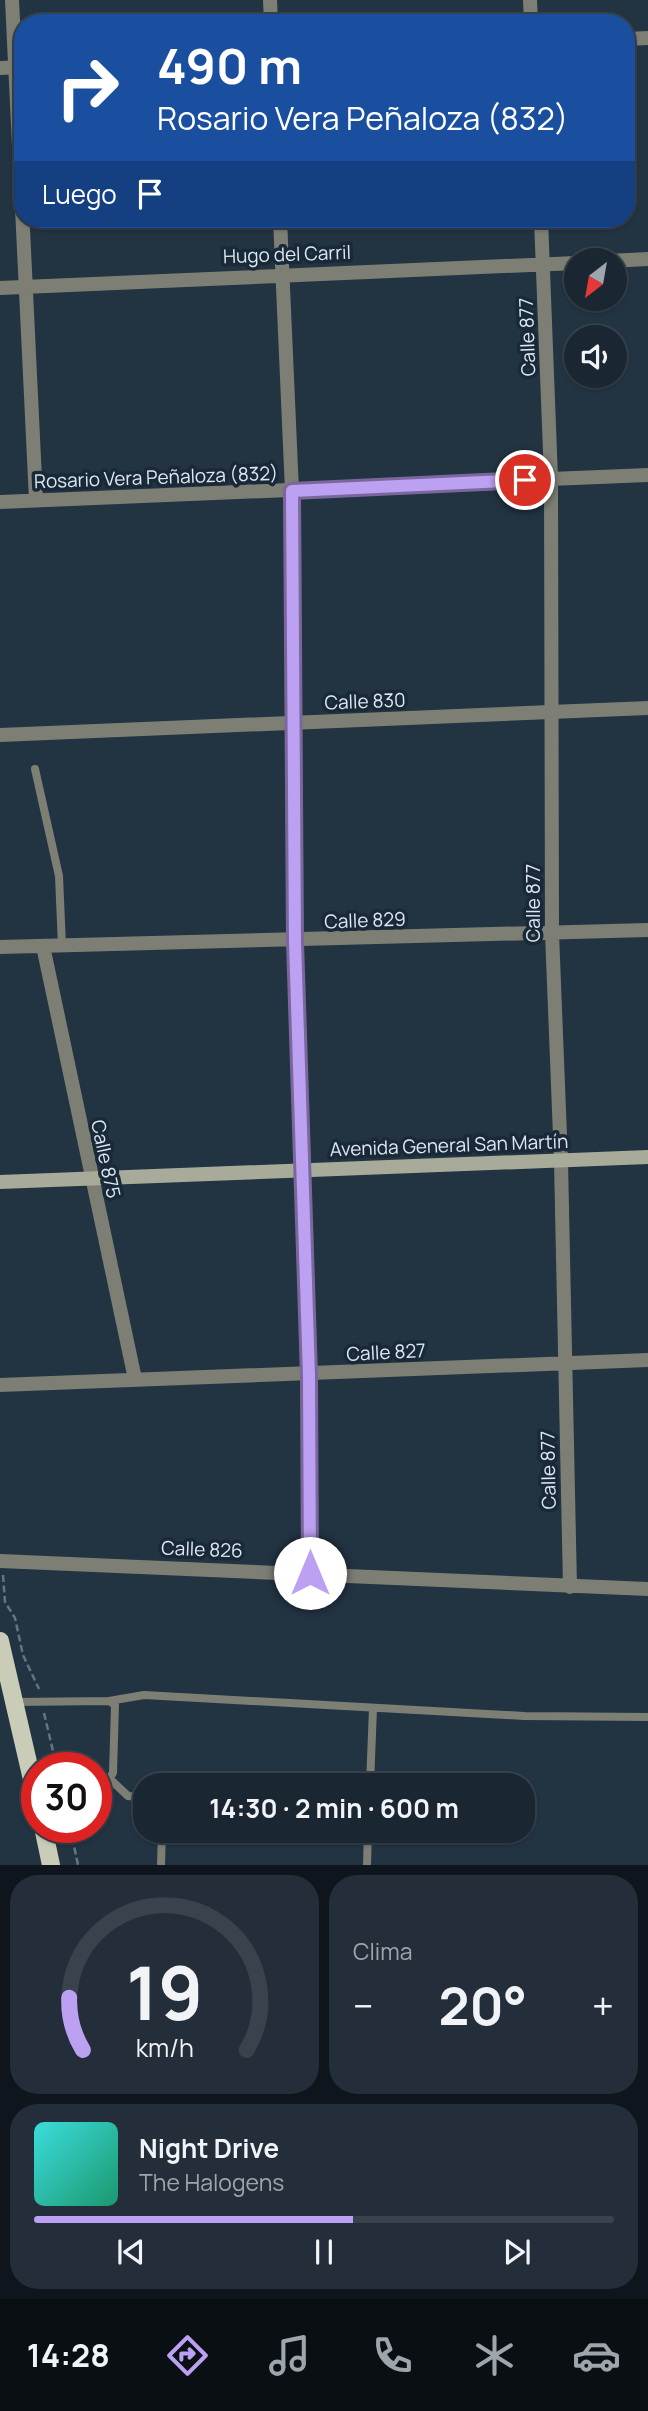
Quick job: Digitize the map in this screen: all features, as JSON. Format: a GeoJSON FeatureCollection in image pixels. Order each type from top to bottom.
{"type":"FeatureCollection","features":[{"type":"Feature","properties":{"kind":"main road","name":"Avenida General San Martín"},"geometry":{"type":"LineString","coordinates":[[0,1182],[648,1157]]}},
{"type":"Feature","properties":{"kind":"main road"},"geometry":{"type":"LineString","coordinates":[[0,1641],[25,1752]]}},
{"type":"Feature","properties":{"kind":"main road"},"geometry":{"type":"LineString","coordinates":[[46,1843],[51,1865]]}},
{"type":"Feature","properties":{"kind":"street"},"geometry":{"type":"LineString","coordinates":[[12,0],[14,104]]}},
{"type":"Feature","properties":{"kind":"street"},"geometry":{"type":"LineString","coordinates":[[21,228],[36,500]]}},
{"type":"Feature","properties":{"kind":"street"},"geometry":{"type":"LineString","coordinates":[[280,228],[292,491],[295,942],[309,1376],[310,1573]]}},
{"type":"Feature","properties":{"kind":"street","name":"Calle 877"},"geometry":{"type":"LineString","coordinates":[[541,228],[551,478],[552,933],[561,1161],[570,1587]]}},
{"type":"Feature","properties":{"kind":"street"},"geometry":{"type":"LineString","coordinates":[[627,260],[648,259]]}},
{"type":"Feature","properties":{"kind":"street","name":"Hugo del Carril"},"geometry":{"type":"LineString","coordinates":[[0,288],[282,273],[564,263]]}},
{"type":"Feature","properties":{"kind":"street","name":"Rosario Vera Peñaloza (832)"},"geometry":{"type":"LineString","coordinates":[[0,502],[648,475]]}},
{"type":"Feature","properties":{"kind":"street","name":"Calle 830"},"geometry":{"type":"LineString","coordinates":[[0,735],[648,708]]}},
{"type":"Feature","properties":{"kind":"street","name":"Calle 829"},"geometry":{"type":"LineString","coordinates":[[0,947],[295,942],[648,930]]}},
{"type":"Feature","properties":{"kind":"street","name":"Calle 875"},"geometry":{"type":"LineString","coordinates":[[43,946],[90,1178],[135,1378]]}},
{"type":"Feature","properties":{"kind":"street","name":"Calle 827"},"geometry":{"type":"LineString","coordinates":[[0,1385],[135,1378],[309,1376],[648,1360]]}},
{"type":"Feature","properties":{"kind":"street","name":"Calle 826"},"geometry":{"type":"LineString","coordinates":[[1,1561],[648,1589]]}},
{"type":"Feature","properties":{"kind":"lane"},"geometry":{"type":"LineString","coordinates":[[35,769],[59,876],[62,946]]}},
{"type":"Feature","properties":{"kind":"lane"},"geometry":{"type":"LineString","coordinates":[[13,1702],[41,1699],[109,1701],[144,1695],[524,1716],[648,1717]]}},
{"type":"Feature","properties":{"kind":"lane"},"geometry":{"type":"LineString","coordinates":[[109,1701],[117,1711],[112,1775]]}},
{"type":"Feature","properties":{"kind":"lane"},"geometry":{"type":"LineString","coordinates":[[370,1773],[373,1707]]}},
{"type":"Feature","properties":{"kind":"lane"},"geometry":{"type":"LineString","coordinates":[[112,1781],[128,1796],[133,1797]]}},
{"type":"Feature","properties":{"kind":"lane"},"geometry":{"type":"LineString","coordinates":[[161,1865],[162,1843]]}},
{"type":"Feature","properties":{"kind":"lane"},"geometry":{"type":"LineString","coordinates":[[367,1865],[368,1843]]}},
{"type":"Feature","properties":{"kind":"path"},"geometry":{"type":"LineString","coordinates":[[1,1561],[5,1602],[15,1618],[23,1655],[38,1684],[53,1752]]}},
{"type":"Feature","properties":{"kind":"path"},"geometry":{"type":"LineString","coordinates":[[73,1843],[78,1865]]}},
{"type":"Feature","properties":{"kind":"route"},"geometry":{"type":"LineString","coordinates":[[310,1573],[309,1376],[295,942],[292,491],[525,480]]}}]}
